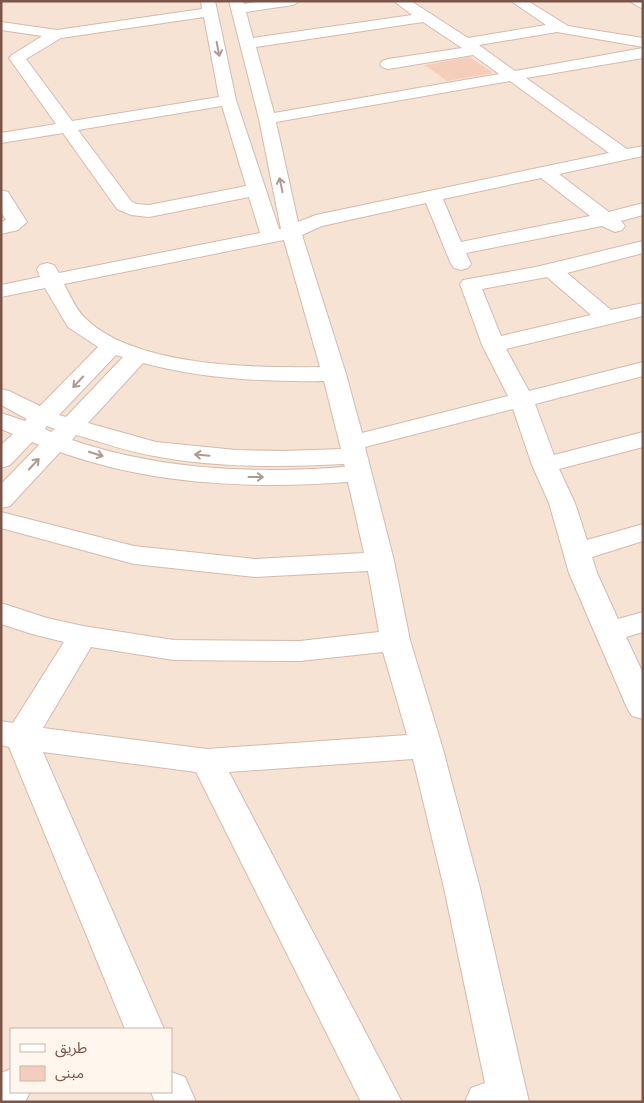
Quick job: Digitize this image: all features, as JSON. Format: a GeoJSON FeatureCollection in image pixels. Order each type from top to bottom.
{"type":"FeatureCollection","features":[{"type":"Feature","properties":{"kind":"street"},"geometry":{"type":"LineString","coordinates":[[293,1],[237,5],[267,119],[287,227],[334,374],[380,562],[395,640],[426,746],[462,888],[501,1099]]}},
{"type":"Feature","properties":{"kind":"street"},"geometry":{"type":"LineString","coordinates":[[401,1],[470,46],[624,155]]}},
{"type":"Feature","properties":{"kind":"street"},"geometry":{"type":"LineString","coordinates":[[518,1],[562,28],[643,43]]}},
{"type":"Feature","properties":{"kind":"street"},"geometry":{"type":"LineString","coordinates":[[636,1],[643,5]]}},
{"type":"Feature","properties":{"kind":"street"},"geometry":{"type":"LineString","coordinates":[[255,190],[149,211],[131,209],[124,205],[67,127],[9,57],[56,34],[209,7],[228,100],[255,190],[287,227]]}},
{"type":"Feature","properties":{"kind":"street"},"geometry":{"type":"LineString","coordinates":[[246,44],[426,17]]}},
{"type":"Feature","properties":{"kind":"street"},"geometry":{"type":"LineString","coordinates":[[1,26],[56,34]]}},
{"type":"Feature","properties":{"kind":"street"},"geometry":{"type":"LineString","coordinates":[[366,26],[388,64],[402,96]]}},
{"type":"Feature","properties":{"kind":"street"},"geometry":{"type":"LineString","coordinates":[[388,64],[562,28]]}},
{"type":"Feature","properties":{"kind":"street"},"geometry":{"type":"LineString","coordinates":[[562,28],[566,67]]}},
{"type":"Feature","properties":{"kind":"street"},"geometry":{"type":"LineString","coordinates":[[267,119],[643,53]]}},
{"type":"Feature","properties":{"kind":"street"},"geometry":{"type":"LineString","coordinates":[[618,58],[634,68]]}},
{"type":"Feature","properties":{"kind":"street"},"geometry":{"type":"LineString","coordinates":[[1,138],[228,100]]}},
{"type":"Feature","properties":{"kind":"street"},"geometry":{"type":"LineString","coordinates":[[1,291],[50,275],[287,227],[643,151]]}},
{"type":"Feature","properties":{"kind":"street"},"geometry":{"type":"LineString","coordinates":[[470,284],[551,270],[643,247],[544,172]]}},
{"type":"Feature","properties":{"kind":"street"},"geometry":{"type":"LineString","coordinates":[[1,196],[17,222],[11,226],[1,228]]}},
{"type":"Feature","properties":{"kind":"street"},"geometry":{"type":"LineString","coordinates":[[432,196],[470,284],[493,345],[522,400],[545,465],[562,502],[583,572],[643,708]]}},
{"type":"Feature","properties":{"kind":"street"},"geometry":{"type":"LineString","coordinates":[[454,249],[606,219],[643,209]]}},
{"type":"Feature","properties":{"kind":"street"},"geometry":{"type":"LineString","coordinates":[[551,270],[606,317]]}},
{"type":"Feature","properties":{"kind":"street"},"geometry":{"type":"LineString","coordinates":[[1,278],[50,275]]}},
{"type":"Feature","properties":{"kind":"street"},"geometry":{"type":"LineString","coordinates":[[50,275],[76,321],[111,347],[211,372],[261,375],[334,374]]}},
{"type":"Feature","properties":{"kind":"street"},"geometry":{"type":"LineString","coordinates":[[493,345],[643,309]]}},
{"type":"Feature","properties":{"kind":"street"},"geometry":{"type":"LineString","coordinates":[[1,460],[111,347]]}},
{"type":"Feature","properties":{"kind":"street"},"geometry":{"type":"LineString","coordinates":[[1,500],[138,355]]}},
{"type":"Feature","properties":{"kind":"street"},"geometry":{"type":"LineString","coordinates":[[1,420],[37,425],[64,434],[127,464],[195,475],[313,478],[356,458],[522,400],[643,369]]}},
{"type":"Feature","properties":{"kind":"street"},"geometry":{"type":"LineString","coordinates":[[1,396],[37,425]]}},
{"type":"Feature","properties":{"kind":"street"},"geometry":{"type":"LineString","coordinates":[[545,465],[643,439]]}},
{"type":"Feature","properties":{"kind":"street"},"geometry":{"type":"LineString","coordinates":[[1,520],[134,555],[255,568],[380,562]]}},
{"type":"Feature","properties":{"kind":"street"},"geometry":{"type":"LineString","coordinates":[[577,552],[643,532]]}},
{"type":"Feature","properties":{"kind":"street"},"geometry":{"type":"LineString","coordinates":[[1,613],[42,627],[83,636],[174,650],[300,651],[395,640]]}},
{"type":"Feature","properties":{"kind":"street"},"geometry":{"type":"LineString","coordinates":[[610,632],[643,622]]}},
{"type":"Feature","properties":{"kind":"street"},"geometry":{"type":"LineString","coordinates":[[11,735],[83,636]]}},
{"type":"Feature","properties":{"kind":"street"},"geometry":{"type":"LineString","coordinates":[[11,735],[207,761],[426,746]]}},
{"type":"Feature","properties":{"kind":"street"},"geometry":{"type":"LineString","coordinates":[[11,735],[144,1028]]}},
{"type":"Feature","properties":{"kind":"street"},"geometry":{"type":"LineString","coordinates":[[207,761],[382,1102]]}},
{"type":"Feature","properties":{"kind":"shaded area"},"geometry":{"type":"Polygon","coordinates":[[[1,1],[643,1],[643,1102],[1,1102],[1,1]]]}},
{"type":"Feature","properties":{"kind":"building"},"geometry":{"type":"Polygon","coordinates":[[[470,57],[493,73],[447,81],[425,65],[470,57]]]}}]}
